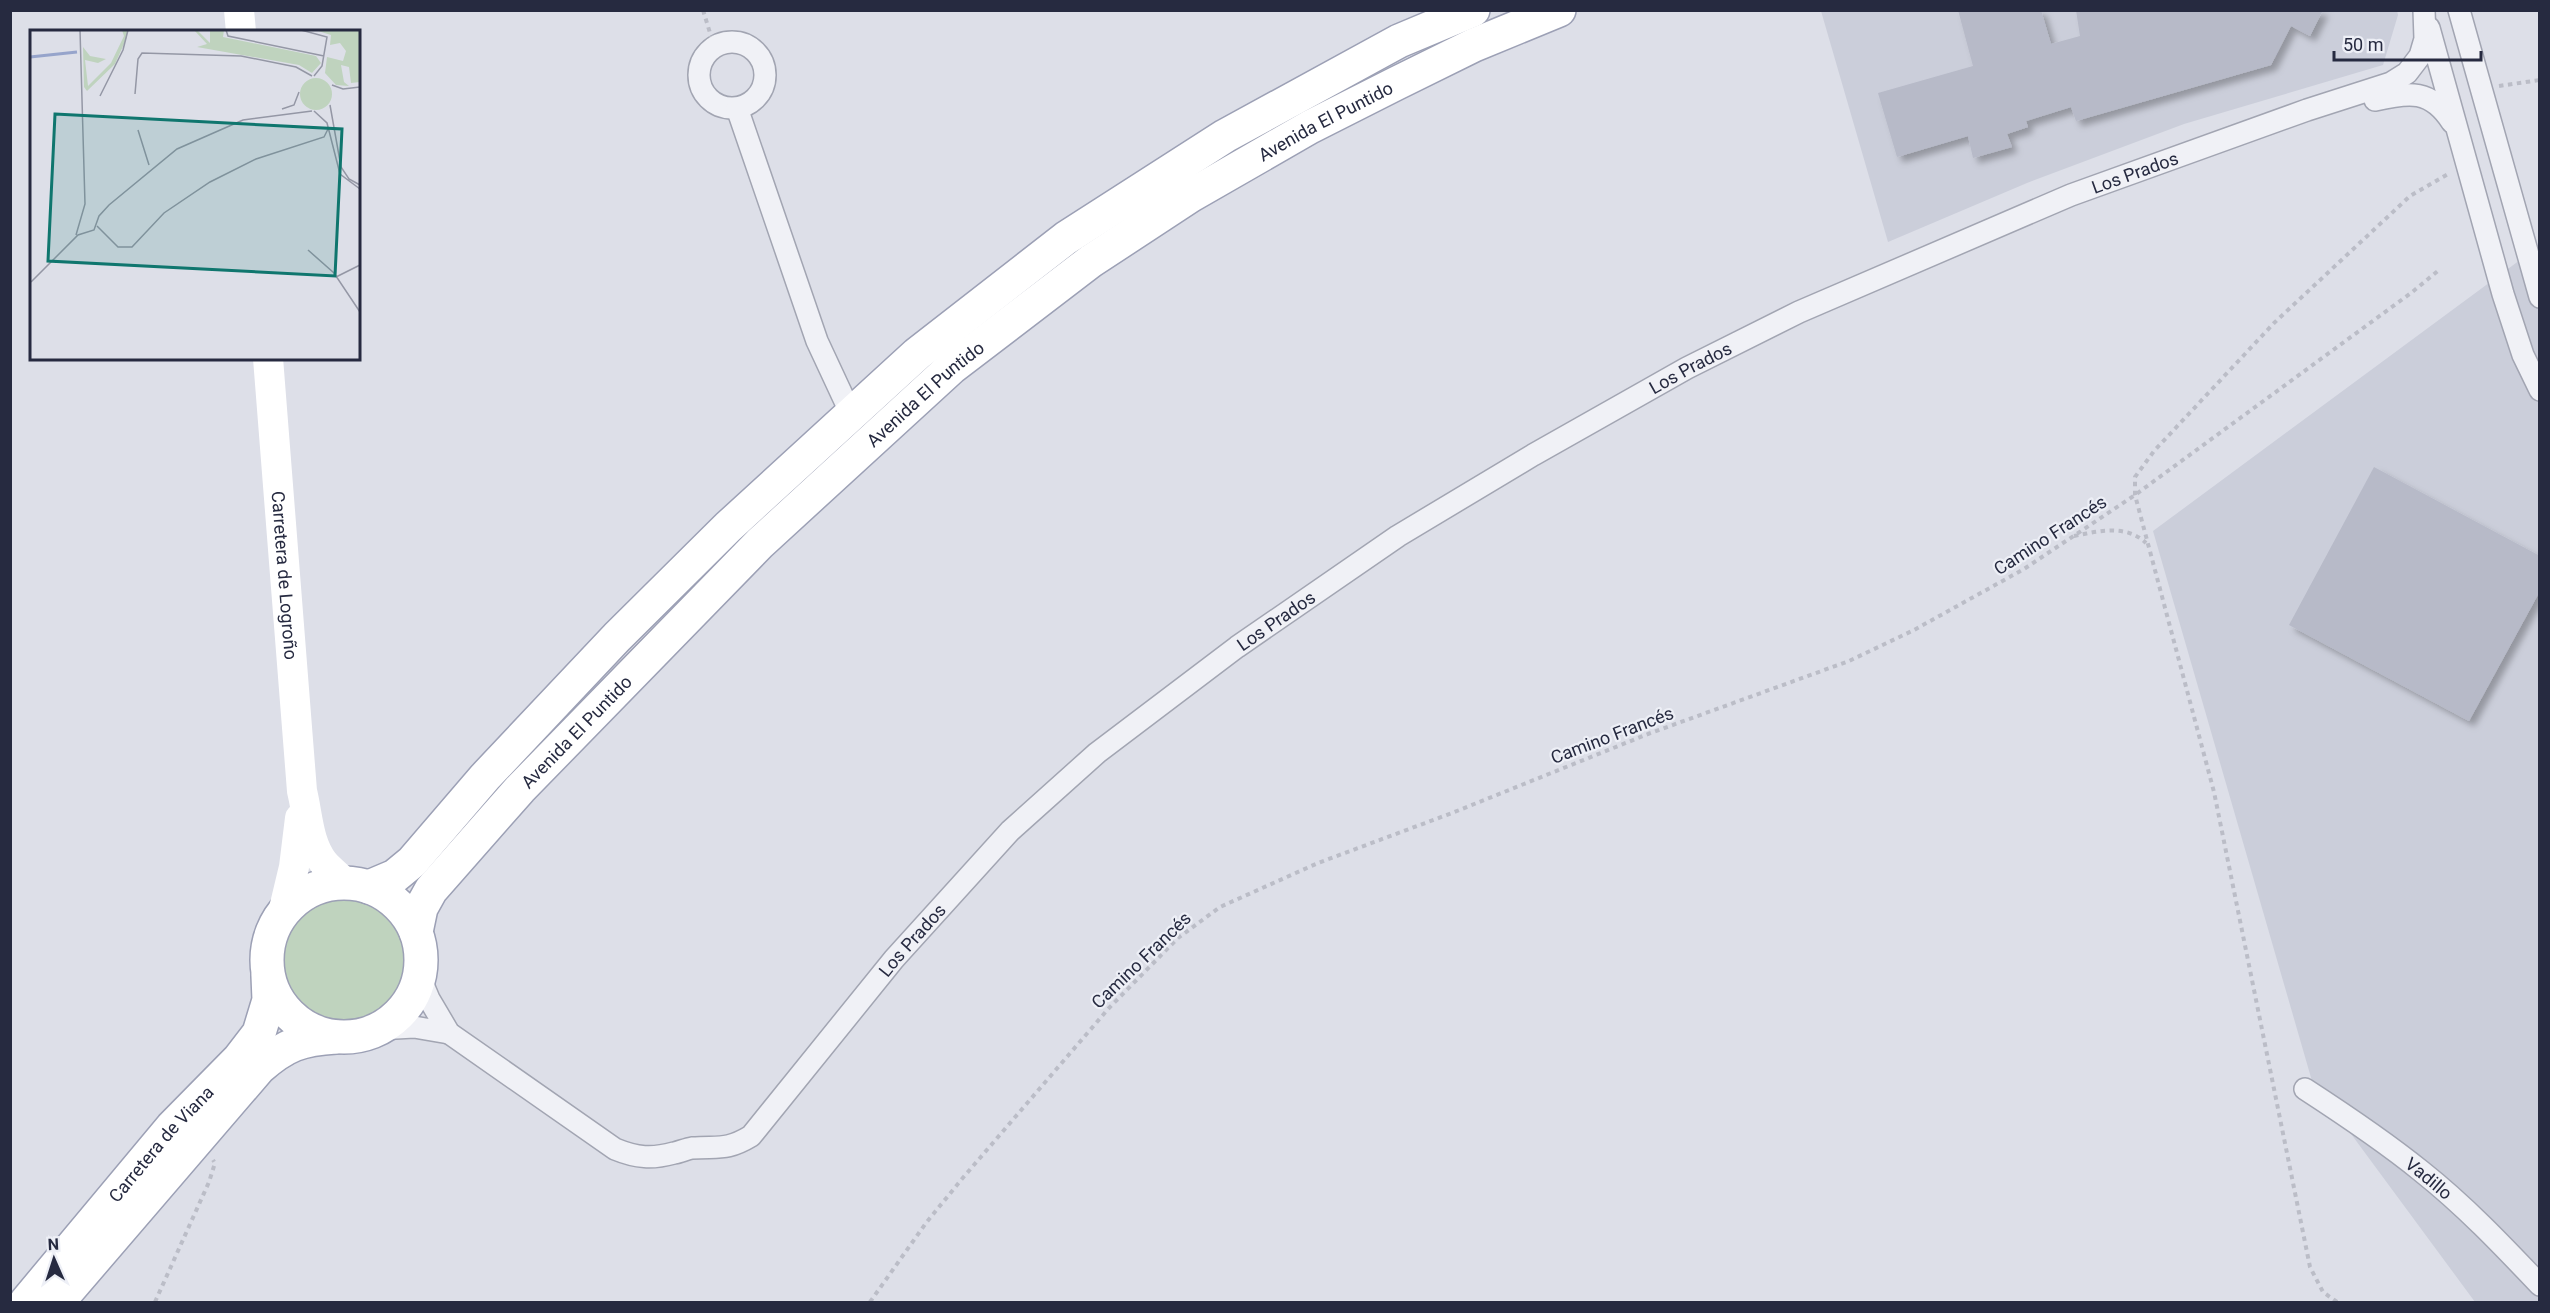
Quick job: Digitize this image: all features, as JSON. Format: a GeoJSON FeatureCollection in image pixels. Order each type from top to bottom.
{"type":"FeatureCollection","features":[{"type":"Feature","properties":{"kind":"main road"},"geometry":{"type":"LineString","coordinates":[[239,10],[241,30]]}},
{"type":"Feature","properties":{"kind":"main road","name":"Avenida El Puntido"},"geometry":{"type":"LineString","coordinates":[[357,885],[395,876],[412,862],[485,777],[617,637],[728,527],[916,354],[1066,238],[1225,136],[1399,41],[1473,10]]}},
{"type":"Feature","properties":{"kind":"main road","name":"Avenida El Puntido"},"geometry":{"type":"LineString","coordinates":[[416,932],[421,908],[431,890],[520,789],[760,543],[951,368],[1091,261],[1190,196],[1310,127],[1395,84],[1474,45],[1559,10]]}},
{"type":"Feature","properties":{"kind":"main road","name":"Carretera de Logroño"},"geometry":{"type":"LineString","coordinates":[[268,360],[302,791]]}},
{"type":"Feature","properties":{"kind":"main road"},"geometry":{"type":"LineString","coordinates":[[302,791],[312,840],[325,865],[357,885],[384,894],[398,905],[416,932],[421,954],[419,975],[412,995],[400,1013],[378,1029],[346,1037],[324,1035],[304,1026],[288,1013],[275,995],[268,975],[267,953],[272,932],[283,913],[295,900],[327,885],[357,885]]}},
{"type":"Feature","properties":{"kind":"main road"},"geometry":{"type":"LineString","coordinates":[[283,913],[294,867],[302,791]]}},
{"type":"Feature","properties":{"kind":"main road","name":"Carretera de Viana"},"geometry":{"type":"LineString","coordinates":[[26,1302],[172,1127],[239,1059],[259,1033],[269,1000],[268,975]]}},
{"type":"Feature","properties":{"kind":"main road","name":"Carretera de Viana"},"geometry":{"type":"LineString","coordinates":[[58,1302],[259,1068],[279,1051],[299,1041],[346,1037]]}},
{"type":"Feature","properties":{"kind":"street"},"geometry":{"type":"LineString","coordinates":[[2424,10],[2466,164],[2523,355],[2540,390]]}},
{"type":"Feature","properties":{"kind":"street"},"geometry":{"type":"LineString","coordinates":[[2238,136],[2307,110],[2372,91],[2407,73],[2420,56],[2425,39],[2424,10]]}},
{"type":"Feature","properties":{"kind":"street"},"geometry":{"type":"LineString","coordinates":[[2459,10],[2540,297]]}},
{"type":"Feature","properties":{"kind":"street"},"geometry":{"type":"LineString","coordinates":[[726,41],[742,42],[756,51],[764,63],[766,78],[761,93],[752,102],[737,108],[724,108],[712,102],[699,84],[699,66],[704,55],[714,46],[726,41]]}},
{"type":"Feature","properties":{"kind":"street"},"geometry":{"type":"LineString","coordinates":[[2238,136],[2398,94],[2414,94],[2436,102],[2444,109],[2456,128]]}},
{"type":"Feature","properties":{"kind":"street"},"geometry":{"type":"LineString","coordinates":[[737,108],[817,341],[851,414]]}},
{"type":"Feature","properties":{"kind":"street","name":"Los Prados"},"geometry":{"type":"LineString","coordinates":[[449,1033],[615,1149],[635,1157],[651,1158],[691,1148],[720,1149],[737,1145],[751,1137],[894,959],[1010,831],[1097,753],[1237,647],[1398,536],[1533,455],[1687,368],[1799,312],[2071,195],[2238,136]]}},
{"type":"Feature","properties":{"kind":"street"},"geometry":{"type":"LineString","coordinates":[[419,975],[429,999],[449,1033]]}},
{"type":"Feature","properties":{"kind":"street"},"geometry":{"type":"LineString","coordinates":[[378,1029],[414,1027],[449,1033]]}},
{"type":"Feature","properties":{"kind":"street","name":"Vadillo"},"geometry":{"type":"LineString","coordinates":[[2305,1089],[2374,1134],[2422,1172],[2490,1233],[2540,1285]]}},
{"type":"Feature","properties":{"kind":"path"},"geometry":{"type":"LineString","coordinates":[[703,10],[714,46]]}},
{"type":"Feature","properties":{"kind":"path"},"geometry":{"type":"LineString","coordinates":[[2480,88],[2540,80]]}},
{"type":"Feature","properties":{"kind":"path"},"geometry":{"type":"LineString","coordinates":[[2337,1302],[2323,1292],[2310,1267],[2214,792],[2147,544],[2135,495],[2135,477],[2154,451],[2274,322],[2410,196],[2466,164]]}},
{"type":"Feature","properties":{"kind":"path","name":"Camino Francés"},"geometry":{"type":"LineString","coordinates":[[870,1302],[926,1223],[960,1180],[1109,1008],[1178,938],[1220,907],[1318,863],[1452,813],[1648,734],[1850,661],[1978,597],[2135,495],[2411,293],[2439,270]]}},
{"type":"Feature","properties":{"kind":"path"},"geometry":{"type":"LineString","coordinates":[[2070,537],[2122,529],[2138,535],[2147,544]]}},
{"type":"Feature","properties":{"kind":"path"},"geometry":{"type":"LineString","coordinates":[[155,1302],[209,1182],[215,1163],[208,1149],[194,1144]]}},
{"type":"Feature","properties":{"kind":"shaded area"},"geometry":{"type":"Polygon","coordinates":[[[2397,10],[2398,15],[2383,65],[2184,124],[2027,183],[1888,242],[1821,11],[2397,10]]]}},
{"type":"Feature","properties":{"kind":"shaded area"},"geometry":{"type":"Polygon","coordinates":[[[2539,246],[2539,1302],[2475,1302],[2312,1081],[2153,531],[2539,246]]]}},
{"type":"Feature","properties":{"kind":"green space"},"geometry":{"type":"Polygon","coordinates":[[[345,897],[369,901],[390,915],[404,936],[408,960],[404,984],[390,1005],[369,1019],[345,1023],[321,1019],[300,1005],[286,984],[282,960],[286,936],[300,915],[321,901],[345,897]]]}},
{"type":"Feature","properties":{"kind":"building"},"geometry":{"type":"Polygon","coordinates":[[[1958,10],[2041,10],[2051,44],[2080,36],[2076,10],[2323,10],[2310,36],[2291,26],[2271,65],[2076,121],[2071,107],[2026,121],[2028,127],[2007,134],[2012,147],[1973,158],[1968,136],[1897,157],[1878,93],[1973,66],[1958,10]]]}},
{"type":"Feature","properties":{"kind":"building"},"geometry":{"type":"Polygon","coordinates":[[[2374,467],[2540,556],[2540,591],[2469,721],[2289,625],[2374,467]]]}}]}
